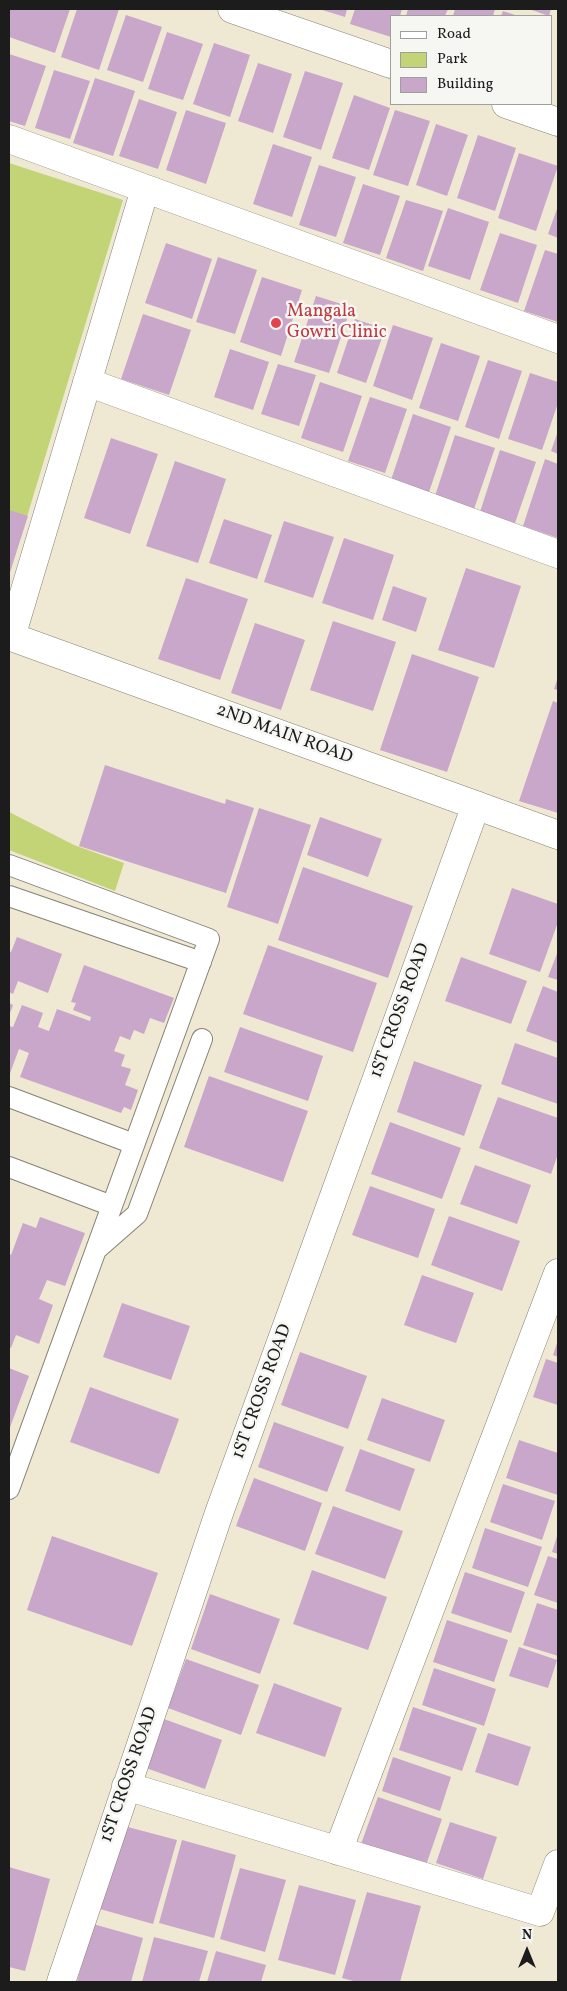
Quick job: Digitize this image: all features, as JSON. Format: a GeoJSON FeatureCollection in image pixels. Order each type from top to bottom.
{"type":"FeatureCollection","features":[{"type":"Feature","properties":{"kind":"street"},"geometry":{"type":"LineString","coordinates":[[232,9],[390,64]]}},
{"type":"Feature","properties":{"kind":"street"},"geometry":{"type":"LineString","coordinates":[[509,105],[558,122]]}},
{"type":"Feature","properties":{"kind":"street"},"geometry":{"type":"LineString","coordinates":[[9,139],[558,340]]}},
{"type":"Feature","properties":{"kind":"street"},"geometry":{"type":"LineString","coordinates":[[10,636],[145,189]]}},
{"type":"Feature","properties":{"kind":"street"},"geometry":{"type":"LineString","coordinates":[[87,382],[558,554]]}},
{"type":"Feature","properties":{"kind":"street","name":"2ND MAIN ROAD"},"geometry":{"type":"LineString","coordinates":[[10,636],[558,835]]}},
{"type":"Feature","properties":{"kind":"street","name":"1ST CROSS ROAD"},"geometry":{"type":"LineString","coordinates":[[61,1982],[218,1513],[476,805]]}},
{"type":"Feature","properties":{"kind":"street"},"geometry":{"type":"LineString","coordinates":[[338,1851],[558,1273]]}},
{"type":"Feature","properties":{"kind":"street"},"geometry":{"type":"LineString","coordinates":[[126,1786],[549,1915],[558,1864]]}},
{"type":"Feature","properties":{"kind":"lane"},"geometry":{"type":"LineString","coordinates":[[9,865],[209,939],[9,1488]]}},
{"type":"Feature","properties":{"kind":"lane"},"geometry":{"type":"LineString","coordinates":[[9,896],[201,962]]}},
{"type":"Feature","properties":{"kind":"lane"},"geometry":{"type":"LineString","coordinates":[[96,1250],[136,1214],[202,1039]]}},
{"type":"Feature","properties":{"kind":"lane"},"geometry":{"type":"LineString","coordinates":[[9,1097],[134,1144]]}},
{"type":"Feature","properties":{"kind":"lane"},"geometry":{"type":"LineString","coordinates":[[9,1167],[112,1206]]}},
{"type":"Feature","properties":{"kind":"green space"},"geometry":{"type":"Polygon","coordinates":[[[9,163],[123,200],[9,576],[9,163]]]}},
{"type":"Feature","properties":{"kind":"green space"},"geometry":{"type":"Polygon","coordinates":[[[9,812],[74,845],[124,863],[115,891],[9,850],[9,812]]]}},
{"type":"Feature","properties":{"kind":"building"},"geometry":{"type":"Polygon","coordinates":[[[9,9],[70,9],[55,53],[9,37],[9,9]]]}},
{"type":"Feature","properties":{"kind":"building"},"geometry":{"type":"Polygon","coordinates":[[[77,9],[119,9],[99,70],[61,57],[77,9]]]}},
{"type":"Feature","properties":{"kind":"building"},"geometry":{"type":"Polygon","coordinates":[[[319,9],[347,9],[345,17],[319,9]]]}},
{"type":"Feature","properties":{"kind":"building"},"geometry":{"type":"Polygon","coordinates":[[[355,9],[402,9],[400,15],[390,15],[390,37],[350,24],[355,9]]]}},
{"type":"Feature","properties":{"kind":"building"},"geometry":{"type":"Polygon","coordinates":[[[408,9],[448,9],[445,15],[406,15],[408,9]]]}},
{"type":"Feature","properties":{"kind":"building"},"geometry":{"type":"Polygon","coordinates":[[[455,9],[495,9],[493,15],[453,15],[455,9]]]}},
{"type":"Feature","properties":{"kind":"building"},"geometry":{"type":"Polygon","coordinates":[[[529,9],[551,9],[549,15],[529,9]]]}},
{"type":"Feature","properties":{"kind":"building"},"geometry":{"type":"Polygon","coordinates":[[[503,11],[515,15],[501,15],[503,11]]]}},
{"type":"Feature","properties":{"kind":"building"},"geometry":{"type":"Polygon","coordinates":[[[126,15],[162,27],[143,82],[107,70],[126,15]]]}},
{"type":"Feature","properties":{"kind":"building"},"geometry":{"type":"Polygon","coordinates":[[[167,32],[203,44],[183,100],[148,89],[167,32]]]}},
{"type":"Feature","properties":{"kind":"building"},"geometry":{"type":"Polygon","coordinates":[[[214,43],[250,55],[230,117],[193,104],[214,43]]]}},
{"type":"Feature","properties":{"kind":"building"},"geometry":{"type":"Polygon","coordinates":[[[9,54],[46,66],[25,126],[9,121],[9,54]]]}},
{"type":"Feature","properties":{"kind":"building"},"geometry":{"type":"Polygon","coordinates":[[[258,63],[292,74],[273,133],[238,121],[258,63]]]}},
{"type":"Feature","properties":{"kind":"building"},"geometry":{"type":"Polygon","coordinates":[[[54,70],[90,81],[70,139],[35,128],[54,70]]]}},
{"type":"Feature","properties":{"kind":"building"},"geometry":{"type":"Polygon","coordinates":[[[305,71],[343,83],[321,150],[283,137],[305,71]]]}},
{"type":"Feature","properties":{"kind":"building"},"geometry":{"type":"Polygon","coordinates":[[[95,78],[135,91],[113,156],[73,143],[95,78]]]}},
{"type":"Feature","properties":{"kind":"building"},"geometry":{"type":"Polygon","coordinates":[[[354,95],[390,108],[369,170],[332,158],[354,95]]]}},
{"type":"Feature","properties":{"kind":"building"},"geometry":{"type":"Polygon","coordinates":[[[139,99],[177,112],[158,169],[119,156],[139,99]]]}},
{"type":"Feature","properties":{"kind":"building"},"geometry":{"type":"Polygon","coordinates":[[[186,110],[226,123],[206,184],[166,170],[186,110]]]}},
{"type":"Feature","properties":{"kind":"building"},"geometry":{"type":"Polygon","coordinates":[[[395,110],[430,121],[408,186],[373,175],[395,110]]]}},
{"type":"Feature","properties":{"kind":"building"},"geometry":{"type":"Polygon","coordinates":[[[436,124],[468,135],[447,196],[416,185],[436,124]]]}},
{"type":"Feature","properties":{"kind":"building"},"geometry":{"type":"Polygon","coordinates":[[[478,135],[516,148],[495,211],[457,198],[478,135]]]}},
{"type":"Feature","properties":{"kind":"building"},"geometry":{"type":"Polygon","coordinates":[[[273,144],[312,157],[292,217],[253,204],[273,144]]]}},
{"type":"Feature","properties":{"kind":"building"},"geometry":{"type":"Polygon","coordinates":[[[519,153],[558,166],[536,231],[498,218],[519,153]]]}},
{"type":"Feature","properties":{"kind":"building"},"geometry":{"type":"Polygon","coordinates":[[[319,165],[356,177],[336,237],[299,225],[319,165]]]}},
{"type":"Feature","properties":{"kind":"building"},"geometry":{"type":"Polygon","coordinates":[[[363,184],[400,196],[380,255],[343,243],[363,184]]]}},
{"type":"Feature","properties":{"kind":"building"},"geometry":{"type":"Polygon","coordinates":[[[406,200],[443,211],[423,271],[386,258],[406,200]]]}},
{"type":"Feature","properties":{"kind":"building"},"geometry":{"type":"Polygon","coordinates":[[[558,206],[558,238],[548,234],[558,206]]]}},
{"type":"Feature","properties":{"kind":"building"},"geometry":{"type":"Polygon","coordinates":[[[448,208],[489,222],[470,280],[428,266],[448,208]]]}},
{"type":"Feature","properties":{"kind":"building"},"geometry":{"type":"Polygon","coordinates":[[[500,233],[537,245],[518,303],[480,290],[500,233]]]}},
{"type":"Feature","properties":{"kind":"building"},"geometry":{"type":"Polygon","coordinates":[[[166,243],[212,259],[192,319],[145,303],[166,243]]]}},
{"type":"Feature","properties":{"kind":"building"},"geometry":{"type":"Polygon","coordinates":[[[545,250],[558,254],[558,322],[524,311],[545,250]]]}},
{"type":"Feature","properties":{"kind":"building"},"geometry":{"type":"Polygon","coordinates":[[[218,257],[257,270],[235,334],[196,322],[218,257]]]}},
{"type":"Feature","properties":{"kind":"building"},"geometry":{"type":"Polygon","coordinates":[[[262,277],[302,290],[281,356],[240,342],[262,277]]]}},
{"type":"Feature","properties":{"kind":"building"},"geometry":{"type":"Polygon","coordinates":[[[316,296],[351,307],[329,373],[294,362],[316,296]]]}},
{"type":"Feature","properties":{"kind":"building"},"geometry":{"type":"Polygon","coordinates":[[[143,314],[191,330],[169,395],[121,379],[143,314]]]}},
{"type":"Feature","properties":{"kind":"building"},"geometry":{"type":"Polygon","coordinates":[[[355,319],[385,329],[366,383],[337,373],[355,319]]]}},
{"type":"Feature","properties":{"kind":"building"},"geometry":{"type":"Polygon","coordinates":[[[393,325],[433,338],[412,400],[373,386],[393,325]]]}},
{"type":"Feature","properties":{"kind":"building"},"geometry":{"type":"Polygon","coordinates":[[[441,343],[480,356],[458,421],[419,408],[441,343]]]}},
{"type":"Feature","properties":{"kind":"building"},"geometry":{"type":"Polygon","coordinates":[[[230,349],[269,362],[253,410],[214,397],[230,349]]]}},
{"type":"Feature","properties":{"kind":"building"},"geometry":{"type":"Polygon","coordinates":[[[488,360],[522,371],[499,439],[465,427],[488,360]]]}},
{"type":"Feature","properties":{"kind":"building"},"geometry":{"type":"Polygon","coordinates":[[[278,364],[316,375],[299,426],[261,414],[278,364]]]}},
{"type":"Feature","properties":{"kind":"building"},"geometry":{"type":"Polygon","coordinates":[[[530,373],[558,382],[558,403],[542,450],[508,439],[530,373]]]}},
{"type":"Feature","properties":{"kind":"building"},"geometry":{"type":"Polygon","coordinates":[[[320,382],[362,396],[343,452],[301,438],[320,382]]]}},
{"type":"Feature","properties":{"kind":"building"},"geometry":{"type":"Polygon","coordinates":[[[370,397],[407,409],[385,473],[348,461],[370,397]]]}},
{"type":"Feature","properties":{"kind":"building"},"geometry":{"type":"Polygon","coordinates":[[[413,414],[451,427],[428,495],[390,483],[413,414]]]}},
{"type":"Feature","properties":{"kind":"building"},"geometry":{"type":"Polygon","coordinates":[[[558,431],[558,454],[551,451],[558,431]]]}},
{"type":"Feature","properties":{"kind":"building"},"geometry":{"type":"Polygon","coordinates":[[[455,435],[495,448],[474,509],[435,496],[455,435]]]}},
{"type":"Feature","properties":{"kind":"building"},"geometry":{"type":"Polygon","coordinates":[[[111,438],[158,454],[130,534],[84,518],[111,438]]]}},
{"type":"Feature","properties":{"kind":"building"},"geometry":{"type":"Polygon","coordinates":[[[500,450],[536,462],[515,523],[480,512],[500,450]]]}},
{"type":"Feature","properties":{"kind":"building"},"geometry":{"type":"Polygon","coordinates":[[[545,459],[558,464],[558,538],[523,526],[545,459]]]}},
{"type":"Feature","properties":{"kind":"building"},"geometry":{"type":"Polygon","coordinates":[[[175,461],[226,479],[198,563],[146,546],[175,461]]]}},
{"type":"Feature","properties":{"kind":"building"},"geometry":{"type":"Polygon","coordinates":[[[9,510],[28,516],[9,575],[9,510]]]}},
{"type":"Feature","properties":{"kind":"building"},"geometry":{"type":"Polygon","coordinates":[[[224,519],[272,535],[257,579],[209,563],[224,519]]]}},
{"type":"Feature","properties":{"kind":"building"},"geometry":{"type":"Polygon","coordinates":[[[284,521],[334,537],[313,598],[264,582],[284,521]]]}},
{"type":"Feature","properties":{"kind":"building"},"geometry":{"type":"Polygon","coordinates":[[[344,538],[394,555],[373,620],[322,603],[344,538]]]}},
{"type":"Feature","properties":{"kind":"building"},"geometry":{"type":"Polygon","coordinates":[[[466,568],[521,586],[494,668],[438,650],[466,568]]]}},
{"type":"Feature","properties":{"kind":"building"},"geometry":{"type":"Polygon","coordinates":[[[186,578],[248,599],[220,680],[158,659],[186,578]]]}},
{"type":"Feature","properties":{"kind":"building"},"geometry":{"type":"Polygon","coordinates":[[[393,586],[427,598],[416,632],[382,620],[393,586]]]}},
{"type":"Feature","properties":{"kind":"building"},"geometry":{"type":"Polygon","coordinates":[[[333,621],[396,642],[373,711],[310,690],[333,621]]]}},
{"type":"Feature","properties":{"kind":"building"},"geometry":{"type":"Polygon","coordinates":[[[255,623],[305,640],[281,710],[231,693],[255,623]]]}},
{"type":"Feature","properties":{"kind":"building"},"geometry":{"type":"Polygon","coordinates":[[[412,654],[479,677],[447,772],[380,750],[412,654]]]}},
{"type":"Feature","properties":{"kind":"building"},"geometry":{"type":"Polygon","coordinates":[[[558,677],[558,690],[554,689],[558,677]]]}},
{"type":"Feature","properties":{"kind":"building"},"geometry":{"type":"Polygon","coordinates":[[[553,701],[558,703],[558,813],[519,801],[553,701]]]}},
{"type":"Feature","properties":{"kind":"building"},"geometry":{"type":"Polygon","coordinates":[[[105,765],[225,804],[226,799],[254,808],[226,893],[79,846],[105,765]]]}},
{"type":"Feature","properties":{"kind":"building"},"geometry":{"type":"Polygon","coordinates":[[[259,808],[311,825],[278,924],[227,907],[259,808]]]}},
{"type":"Feature","properties":{"kind":"building"},"geometry":{"type":"Polygon","coordinates":[[[320,817],[382,839],[368,877],[307,855],[320,817]]]}},
{"type":"Feature","properties":{"kind":"building"},"geometry":{"type":"Polygon","coordinates":[[[303,867],[413,906],[388,978],[278,940],[303,867]]]}},
{"type":"Feature","properties":{"kind":"building"},"geometry":{"type":"Polygon","coordinates":[[[512,888],[558,904],[558,922],[540,972],[489,954],[512,888]]]}},
{"type":"Feature","properties":{"kind":"building"},"geometry":{"type":"Polygon","coordinates":[[[17,937],[62,954],[48,993],[18,981],[13,994],[9,992],[9,951],[11,952],[17,937]]]}},
{"type":"Feature","properties":{"kind":"building"},"geometry":{"type":"Polygon","coordinates":[[[268,945],[377,983],[353,1052],[243,1014],[268,945]]]}},
{"type":"Feature","properties":{"kind":"building"},"geometry":{"type":"Polygon","coordinates":[[[558,951],[558,980],[548,977],[558,951]]]}},
{"type":"Feature","properties":{"kind":"building"},"geometry":{"type":"Polygon","coordinates":[[[461,957],[527,981],[511,1024],[445,1001],[461,957]]]}},
{"type":"Feature","properties":{"kind":"building"},"geometry":{"type":"Polygon","coordinates":[[[84,965],[174,998],[164,1023],[150,1018],[144,1034],[134,1030],[130,1040],[120,1036],[114,1051],[125,1055],[121,1066],[131,1069],[125,1085],[138,1090],[131,1110],[124,1107],[121,1113],[20,1077],[29,1053],[19,1049],[9,1076],[9,1026],[13,1027],[22,1005],[43,1013],[38,1027],[49,1031],[57,1009],[90,1021],[91,1017],[73,1010],[76,1003],[71,1002],[84,965]]]}},
{"type":"Feature","properties":{"kind":"building"},"geometry":{"type":"Polygon","coordinates":[[[543,986],[558,992],[558,1043],[526,1031],[543,986]]]}},
{"type":"Feature","properties":{"kind":"building"},"geometry":{"type":"Polygon","coordinates":[[[9,1003],[13,1005],[9,1016],[9,1003]]]}},
{"type":"Feature","properties":{"kind":"building"},"geometry":{"type":"Polygon","coordinates":[[[240,1027],[323,1056],[308,1101],[224,1072],[240,1027]]]}},
{"type":"Feature","properties":{"kind":"building"},"geometry":{"type":"Polygon","coordinates":[[[515,1043],[558,1058],[558,1104],[501,1084],[515,1043]]]}},
{"type":"Feature","properties":{"kind":"building"},"geometry":{"type":"Polygon","coordinates":[[[414,1061],[482,1085],[464,1136],[397,1112],[414,1061]]]}},
{"type":"Feature","properties":{"kind":"building"},"geometry":{"type":"Polygon","coordinates":[[[209,1076],[308,1111],[283,1182],[184,1147],[209,1076]]]}},
{"type":"Feature","properties":{"kind":"building"},"geometry":{"type":"Polygon","coordinates":[[[498,1097],[558,1118],[558,1154],[551,1174],[479,1148],[498,1097]]]}},
{"type":"Feature","properties":{"kind":"building"},"geometry":{"type":"Polygon","coordinates":[[[390,1122],[461,1148],[442,1199],[371,1174],[390,1122]]]}},
{"type":"Feature","properties":{"kind":"building"},"geometry":{"type":"Polygon","coordinates":[[[475,1165],[531,1185],[517,1224],[460,1204],[475,1165]]]}},
{"type":"Feature","properties":{"kind":"building"},"geometry":{"type":"Polygon","coordinates":[[[370,1186],[435,1209],[418,1258],[352,1235],[370,1186]]]}},
{"type":"Feature","properties":{"kind":"building"},"geometry":{"type":"Polygon","coordinates":[[[449,1216],[520,1241],[502,1291],[431,1265],[449,1216]]]}},
{"type":"Feature","properties":{"kind":"building"},"geometry":{"type":"Polygon","coordinates":[[[40,1217],[85,1233],[65,1286],[47,1280],[39,1299],[53,1305],[39,1344],[16,1335],[11,1348],[9,1347],[9,1254],[11,1255],[23,1223],[36,1228],[40,1217]]]}},
{"type":"Feature","properties":{"kind":"building"},"geometry":{"type":"Polygon","coordinates":[[[422,1275],[474,1293],[456,1343],[404,1325],[422,1275]]]}},
{"type":"Feature","properties":{"kind":"building"},"geometry":{"type":"Polygon","coordinates":[[[122,1303],[190,1326],[171,1380],[103,1357],[122,1303]]]}},
{"type":"Feature","properties":{"kind":"building"},"geometry":{"type":"Polygon","coordinates":[[[558,1340],[558,1357],[553,1355],[558,1340]]]}},
{"type":"Feature","properties":{"kind":"building"},"geometry":{"type":"Polygon","coordinates":[[[300,1352],[367,1376],[348,1429],[281,1405],[300,1352]]]}},
{"type":"Feature","properties":{"kind":"building"},"geometry":{"type":"Polygon","coordinates":[[[546,1359],[558,1363],[558,1405],[533,1397],[546,1359]]]}},
{"type":"Feature","properties":{"kind":"building"},"geometry":{"type":"Polygon","coordinates":[[[9,1368],[29,1376],[9,1430],[9,1368]]]}},
{"type":"Feature","properties":{"kind":"building"},"geometry":{"type":"Polygon","coordinates":[[[90,1387],[179,1419],[159,1474],[70,1442],[90,1387]]]}},
{"type":"Feature","properties":{"kind":"building"},"geometry":{"type":"Polygon","coordinates":[[[382,1398],[445,1420],[430,1462],[367,1440],[382,1398]]]}},
{"type":"Feature","properties":{"kind":"building"},"geometry":{"type":"Polygon","coordinates":[[[274,1422],[344,1447],[327,1492],[258,1467],[274,1422]]]}},
{"type":"Feature","properties":{"kind":"building"},"geometry":{"type":"Polygon","coordinates":[[[519,1440],[558,1453],[558,1495],[506,1478],[519,1440]]]}},
{"type":"Feature","properties":{"kind":"building"},"geometry":{"type":"Polygon","coordinates":[[[360,1449],[415,1469],[400,1511],[345,1491],[360,1449]]]}},
{"type":"Feature","properties":{"kind":"building"},"geometry":{"type":"Polygon","coordinates":[[[254,1478],[322,1503],[305,1551],[236,1526],[254,1478]]]}},
{"type":"Feature","properties":{"kind":"building"},"geometry":{"type":"Polygon","coordinates":[[[503,1484],[555,1501],[542,1540],[490,1522],[503,1484]]]}},
{"type":"Feature","properties":{"kind":"building"},"geometry":{"type":"Polygon","coordinates":[[[333,1506],[403,1531],[385,1579],[315,1554],[333,1506]]]}},
{"type":"Feature","properties":{"kind":"building"},"geometry":{"type":"Polygon","coordinates":[[[485,1528],[542,1547],[528,1587],[472,1568],[485,1528]]]}},
{"type":"Feature","properties":{"kind":"building"},"geometry":{"type":"Polygon","coordinates":[[[558,1533],[558,1554],[552,1552],[558,1533]]]}},
{"type":"Feature","properties":{"kind":"building"},"geometry":{"type":"Polygon","coordinates":[[[52,1536],[158,1573],[132,1646],[27,1610],[52,1536]]]}},
{"type":"Feature","properties":{"kind":"building"},"geometry":{"type":"Polygon","coordinates":[[[548,1556],[558,1559],[558,1603],[534,1595],[548,1556]]]}},
{"type":"Feature","properties":{"kind":"building"},"geometry":{"type":"Polygon","coordinates":[[[312,1570],[387,1597],[368,1650],[293,1624],[312,1570]]]}},
{"type":"Feature","properties":{"kind":"building"},"geometry":{"type":"Polygon","coordinates":[[[465,1572],[525,1592],[511,1633],[451,1613],[465,1572]]]}},
{"type":"Feature","properties":{"kind":"building"},"geometry":{"type":"Polygon","coordinates":[[[210,1594],[280,1619],[260,1674],[191,1649],[210,1594]]]}},
{"type":"Feature","properties":{"kind":"building"},"geometry":{"type":"Polygon","coordinates":[[[537,1603],[558,1610],[558,1656],[523,1645],[537,1603]]]}},
{"type":"Feature","properties":{"kind":"building"},"geometry":{"type":"Polygon","coordinates":[[[447,1620],[508,1640],[494,1682],[433,1662],[447,1620]]]}},
{"type":"Feature","properties":{"kind":"building"},"geometry":{"type":"Polygon","coordinates":[[[519,1647],[557,1660],[548,1688],[509,1676],[519,1647]]]}},
{"type":"Feature","properties":{"kind":"building"},"geometry":{"type":"Polygon","coordinates":[[[186,1659],[259,1685],[241,1735],[168,1708],[186,1659]]]}},
{"type":"Feature","properties":{"kind":"building"},"geometry":{"type":"Polygon","coordinates":[[[434,1668],[496,1689],[484,1726],[422,1705],[434,1668]]]}},
{"type":"Feature","properties":{"kind":"building"},"geometry":{"type":"Polygon","coordinates":[[[274,1683],[342,1708],[325,1757],[256,1733],[274,1683]]]}},
{"type":"Feature","properties":{"kind":"building"},"geometry":{"type":"Polygon","coordinates":[[[413,1707],[477,1728],[462,1771],[399,1750],[413,1707]]]}},
{"type":"Feature","properties":{"kind":"building"},"geometry":{"type":"Polygon","coordinates":[[[164,1719],[222,1740],[205,1789],[146,1768],[164,1719]]]}},
{"type":"Feature","properties":{"kind":"building"},"geometry":{"type":"Polygon","coordinates":[[[488,1733],[531,1747],[518,1786],[475,1772],[488,1733]]]}},
{"type":"Feature","properties":{"kind":"building"},"geometry":{"type":"Polygon","coordinates":[[[393,1757],[451,1777],[440,1811],[382,1791],[393,1757]]]}},
{"type":"Feature","properties":{"kind":"building"},"geometry":{"type":"Polygon","coordinates":[[[378,1797],[442,1819],[425,1868],[360,1847],[378,1797]]]}},
{"type":"Feature","properties":{"kind":"building"},"geometry":{"type":"Polygon","coordinates":[[[450,1822],[497,1837],[483,1879],[436,1863],[450,1822]]]}},
{"type":"Feature","properties":{"kind":"building"},"geometry":{"type":"Polygon","coordinates":[[[124,1826],[177,1840],[153,1924],[100,1909],[124,1826]]]}},
{"type":"Feature","properties":{"kind":"building"},"geometry":{"type":"Polygon","coordinates":[[[182,1840],[236,1855],[214,1938],[159,1923],[182,1840]]]}},
{"type":"Feature","properties":{"kind":"building"},"geometry":{"type":"Polygon","coordinates":[[[9,1867],[50,1879],[25,1971],[9,1967],[9,1867]]]}},
{"type":"Feature","properties":{"kind":"building"},"geometry":{"type":"Polygon","coordinates":[[[240,1868],[286,1880],[265,1952],[220,1939],[240,1868]]]}},
{"type":"Feature","properties":{"kind":"building"},"geometry":{"type":"Polygon","coordinates":[[[299,1885],[356,1900],[335,1975],[278,1960],[299,1885]]]}},
{"type":"Feature","properties":{"kind":"building"},"geometry":{"type":"Polygon","coordinates":[[[367,1892],[421,1906],[400,1982],[357,1982],[342,1978],[367,1892]]]}},
{"type":"Feature","properties":{"kind":"building"},"geometry":{"type":"Polygon","coordinates":[[[93,1924],[143,1938],[131,1982],[77,1982],[93,1924]]]}},
{"type":"Feature","properties":{"kind":"building"},"geometry":{"type":"Polygon","coordinates":[[[154,1937],[208,1951],[199,1982],[142,1982],[154,1937]]]}},
{"type":"Feature","properties":{"kind":"building"},"geometry":{"type":"Polygon","coordinates":[[[216,1951],[266,1965],[261,1982],[207,1982],[216,1951]]]}},
{"type":"Feature","properties":{"kind":"place","name":"Mangala Gowri Clinic"},"geometry":{"type":"Point","coordinates":[276,323]}}]}
